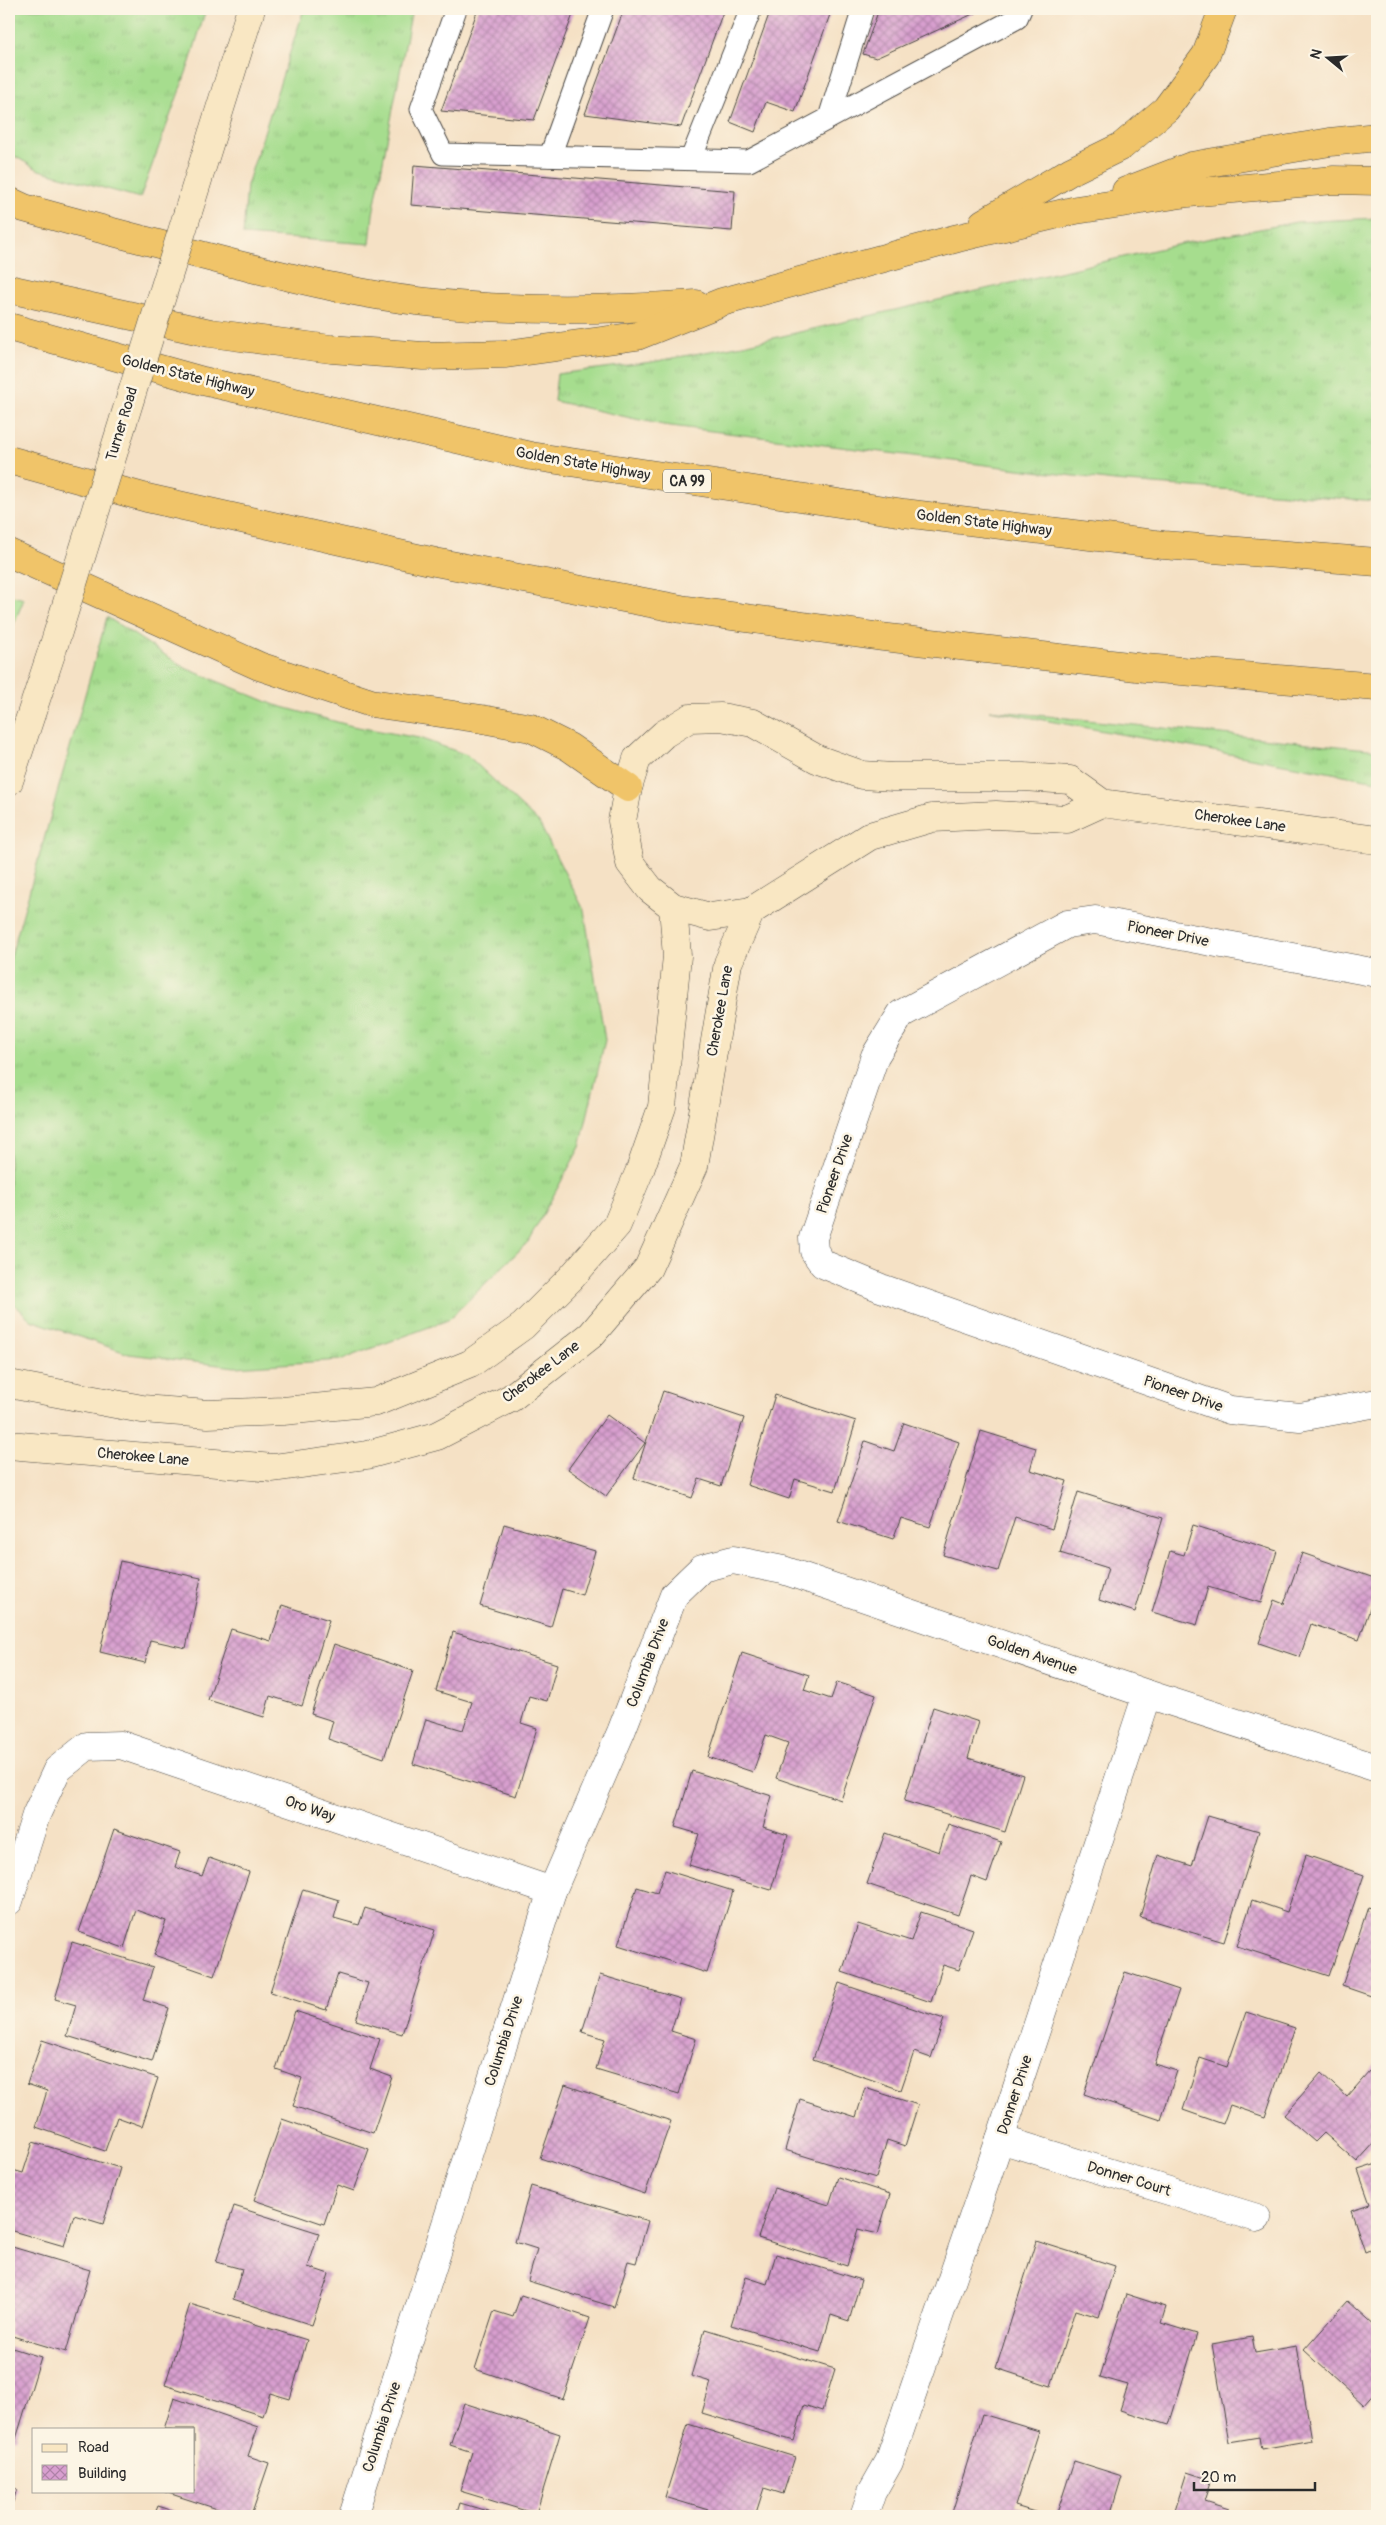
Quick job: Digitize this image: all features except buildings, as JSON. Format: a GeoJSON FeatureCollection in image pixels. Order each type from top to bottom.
{"type":"FeatureCollection","features":[{"type":"Feature","properties":{"kind":"highway"},"geometry":{"type":"LineString","coordinates":[[958,238],[1070,171],[1122,146],[1166,109],[1206,55],[1223,9]]}},
{"type":"Feature","properties":{"kind":"highway"},"geometry":{"type":"LineString","coordinates":[[1076,210],[1191,166],[1330,142],[1377,137]]}},
{"type":"Feature","properties":{"kind":"highway"},"geometry":{"type":"LineString","coordinates":[[9,289],[210,333],[331,349],[423,356],[506,354],[637,336],[722,302],[958,238],[1076,210],[1188,193],[1334,180],[1377,181]]}},
{"type":"Feature","properties":{"kind":"highway"},"geometry":{"type":"LineString","coordinates":[[9,201],[24,208],[132,238],[303,280],[416,301],[538,310],[634,308],[722,302]]}},
{"type":"Feature","properties":{"kind":"highway","name":"Golden State Highway"},"geometry":{"type":"LineString","coordinates":[[9,327],[203,381],[531,456],[904,513],[1163,546],[1377,562]]}},
{"type":"Feature","properties":{"kind":"highway"},"geometry":{"type":"LineString","coordinates":[[9,460],[148,498],[416,558],[681,609],[882,637],[1146,668],[1377,686]]}},
{"type":"Feature","properties":{"kind":"highway"},"geometry":{"type":"LineString","coordinates":[[9,552],[259,666],[371,704],[482,718],[531,728],[569,747],[628,788]]}},
{"type":"Feature","properties":{"kind":"main road","name":"Turner Road"},"geometry":{"type":"LineString","coordinates":[[9,781],[53,648],[251,9]]}},
{"type":"Feature","properties":{"kind":"main road","name":"Cherokee Lane"},"geometry":{"type":"LineString","coordinates":[[1102,802],[1067,819],[996,815],[932,818],[870,836],[751,911],[710,918],[673,908],[650,889],[630,863],[622,821],[628,788],[637,759],[664,734],[690,718],[721,717],[753,723],[817,759],[862,774],[893,778],[1024,776],[1070,780],[1102,802],[1377,840]]}},
{"type":"Feature","properties":{"kind":"main road"},"geometry":{"type":"LineString","coordinates":[[9,1384],[142,1409],[208,1414],[283,1411],[376,1402],[470,1364],[523,1326],[571,1278],[617,1225],[640,1170],[662,1107],[677,956],[673,908]]}},
{"type":"Feature","properties":{"kind":"main road","name":"Cherokee Lane"},"geometry":{"type":"LineString","coordinates":[[9,1445],[273,1468],[367,1456],[438,1436],[511,1398],[591,1335],[648,1268],[694,1166],[728,963],[751,911]]}},
{"type":"Feature","properties":{"kind":"main road"},"geometry":{"type":"LineString","coordinates":[[9,1368],[42,1390]]}},
{"type":"Feature","properties":{"kind":"street","name":"Pioneer Drive"},"geometry":{"type":"LineString","coordinates":[[1377,973],[1095,920],[1067,924],[901,1014],[875,1056],[814,1238],[814,1252],[823,1264],[891,1291],[1230,1410],[1300,1417],[1377,1403]]}},
{"type":"Feature","properties":{"kind":"street","name":"Golden Avenue"},"geometry":{"type":"LineString","coordinates":[[689,1580],[702,1568],[733,1560],[782,1570],[1147,1694],[1377,1768]]}},
{"type":"Feature","properties":{"kind":"street","name":"Columbia Drive"},"geometry":{"type":"LineString","coordinates":[[353,2516],[552,1891],[621,1732],[674,1595],[689,1580]]}},
{"type":"Feature","properties":{"kind":"street","name":"Donner Drive"},"geometry":{"type":"LineString","coordinates":[[868,2504],[889,2462],[1000,2139],[1147,1694]]}},
{"type":"Feature","properties":{"kind":"street","name":"Oro Way"},"geometry":{"type":"LineString","coordinates":[[9,1901],[36,1815],[57,1770],[87,1746],[121,1745],[552,1891]]}},
{"type":"Feature","properties":{"kind":"street","name":"Donner Court"},"geometry":{"type":"LineString","coordinates":[[1000,2139],[1257,2218]]}},
{"type":"Feature","properties":{"kind":"lane"},"geometry":{"type":"LineString","coordinates":[[456,9],[420,109],[443,154],[749,161],[1017,18],[1020,9]]}},
{"type":"Feature","properties":{"kind":"lane"},"geometry":{"type":"LineString","coordinates":[[550,156],[603,9]]}},
{"type":"Feature","properties":{"kind":"lane"},"geometry":{"type":"LineString","coordinates":[[691,159],[751,9]]}},
{"type":"Feature","properties":{"kind":"lane"},"geometry":{"type":"LineString","coordinates":[[829,118],[863,9]]}},
{"type":"Feature","properties":{"kind":"green space"},"geometry":{"type":"Polygon","coordinates":[[[9,9],[206,9],[190,62],[140,198],[39,170],[9,153],[9,9]]]}},
{"type":"Feature","properties":{"kind":"green space"},"geometry":{"type":"Polygon","coordinates":[[[304,9],[412,9],[373,214],[370,244],[243,235],[247,185],[304,9]]]}},
{"type":"Feature","properties":{"kind":"green space"},"geometry":{"type":"Polygon","coordinates":[[[1377,218],[1377,501],[1115,481],[663,425],[554,401],[557,374],[652,362],[748,344],[1180,244],[1297,222],[1377,218]]]}},
{"type":"Feature","properties":{"kind":"green space"},"geometry":{"type":"Polygon","coordinates":[[[9,595],[24,599],[9,636],[9,595]]]}},
{"type":"Feature","properties":{"kind":"green space"},"geometry":{"type":"Polygon","coordinates":[[[107,617],[185,668],[275,705],[352,726],[419,738],[467,755],[539,823],[584,910],[605,1040],[580,1147],[528,1242],[448,1320],[340,1360],[235,1367],[129,1354],[31,1320],[9,1299],[9,963],[107,617]]]}},
{"type":"Feature","properties":{"kind":"green space"},"geometry":{"type":"Polygon","coordinates":[[[989,710],[1377,750],[1377,781],[1349,776],[989,710]]]}}]}
